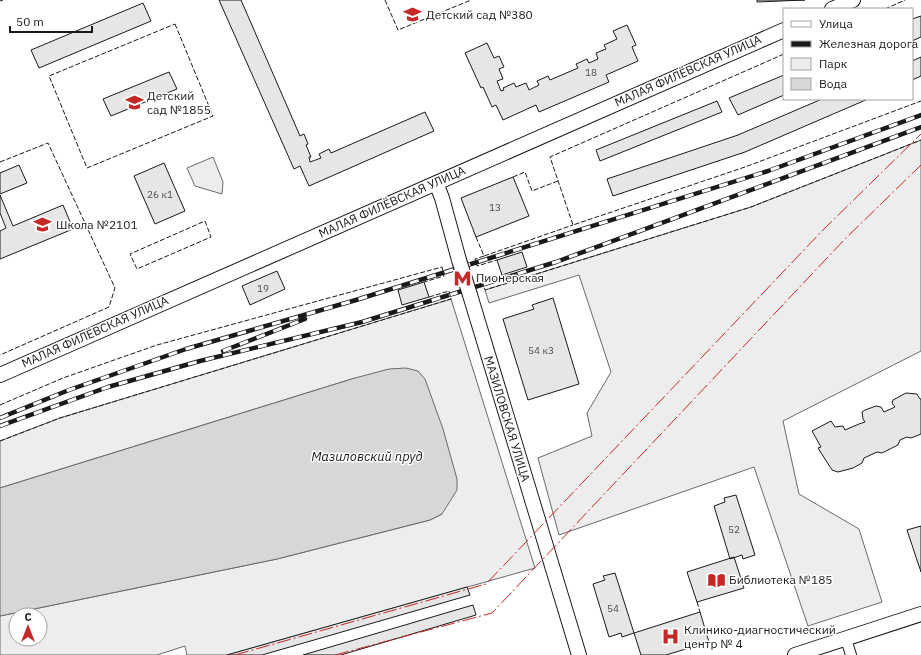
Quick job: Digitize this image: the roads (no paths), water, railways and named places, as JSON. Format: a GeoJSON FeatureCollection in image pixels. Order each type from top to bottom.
{"type":"FeatureCollection","features":[{"type":"Feature","properties":{"kind":"street"},"geometry":{"type":"LineString","coordinates":[[834,8],[853,0]]}},
{"type":"Feature","properties":{"kind":"street","name":"МАЛАЯ ФИЛЁВСКАЯ УЛИЦА"},"geometry":{"type":"LineString","coordinates":[[0,374],[783,30]]}},
{"type":"Feature","properties":{"kind":"street","name":"МАЗИЛОВСКАЯ УЛИЦА"},"geometry":{"type":"LineString","coordinates":[[436,182],[579,655]]}},
{"type":"Feature","properties":{"kind":"street"},"geometry":{"type":"LineString","coordinates":[[795,655],[921,614]]}},
{"type":"Feature","properties":{"kind":"street"},"geometry":{"type":"LineString","coordinates":[[846,639],[851,655]]}},
{"type":"Feature","properties":{"kind":"water","name":"Мазиловский пруд"},"geometry":{"type":"Polygon","coordinates":[[[406,368],[418,371],[425,379],[443,429],[457,479],[457,490],[442,514],[430,520],[277,559],[44,607],[8,607],[8,614],[0,616],[0,488],[355,378],[389,369],[406,368]]]}},
{"type":"Feature","properties":{"kind":"railway"},"geometry":{"type":"LineString","coordinates":[[0,418],[69,390],[186,349],[356,300],[768,171],[921,115]]}},
{"type":"Feature","properties":{"kind":"railway"},"geometry":{"type":"LineString","coordinates":[[0,426],[108,387],[200,361],[362,322],[556,262],[921,127]]}},
{"type":"Feature","properties":{"kind":"railway"},"geometry":{"type":"LineString","coordinates":[[223,351],[305,319]]}},
{"type":"Feature","properties":{"kind":"place","name":"Детский сад №380"},"geometry":{"type":"Point","coordinates":[413,15]}},
{"type":"Feature","properties":{"kind":"place","name":"Детский сад №1855"},"geometry":{"type":"Point","coordinates":[134,103]}},
{"type":"Feature","properties":{"kind":"place","name":"Школа №2101"},"geometry":{"type":"Point","coordinates":[43,225]}},
{"type":"Feature","properties":{"kind":"place","name":"Пионерская"},"geometry":{"type":"Point","coordinates":[463,278]}},
{"type":"Feature","properties":{"kind":"place","name":"Библиотека №185"},"geometry":{"type":"Point","coordinates":[716,580]}},
{"type":"Feature","properties":{"kind":"place","name":"Клинико-диагностический центр № 4"},"geometry":{"type":"Point","coordinates":[671,637]}}]}
